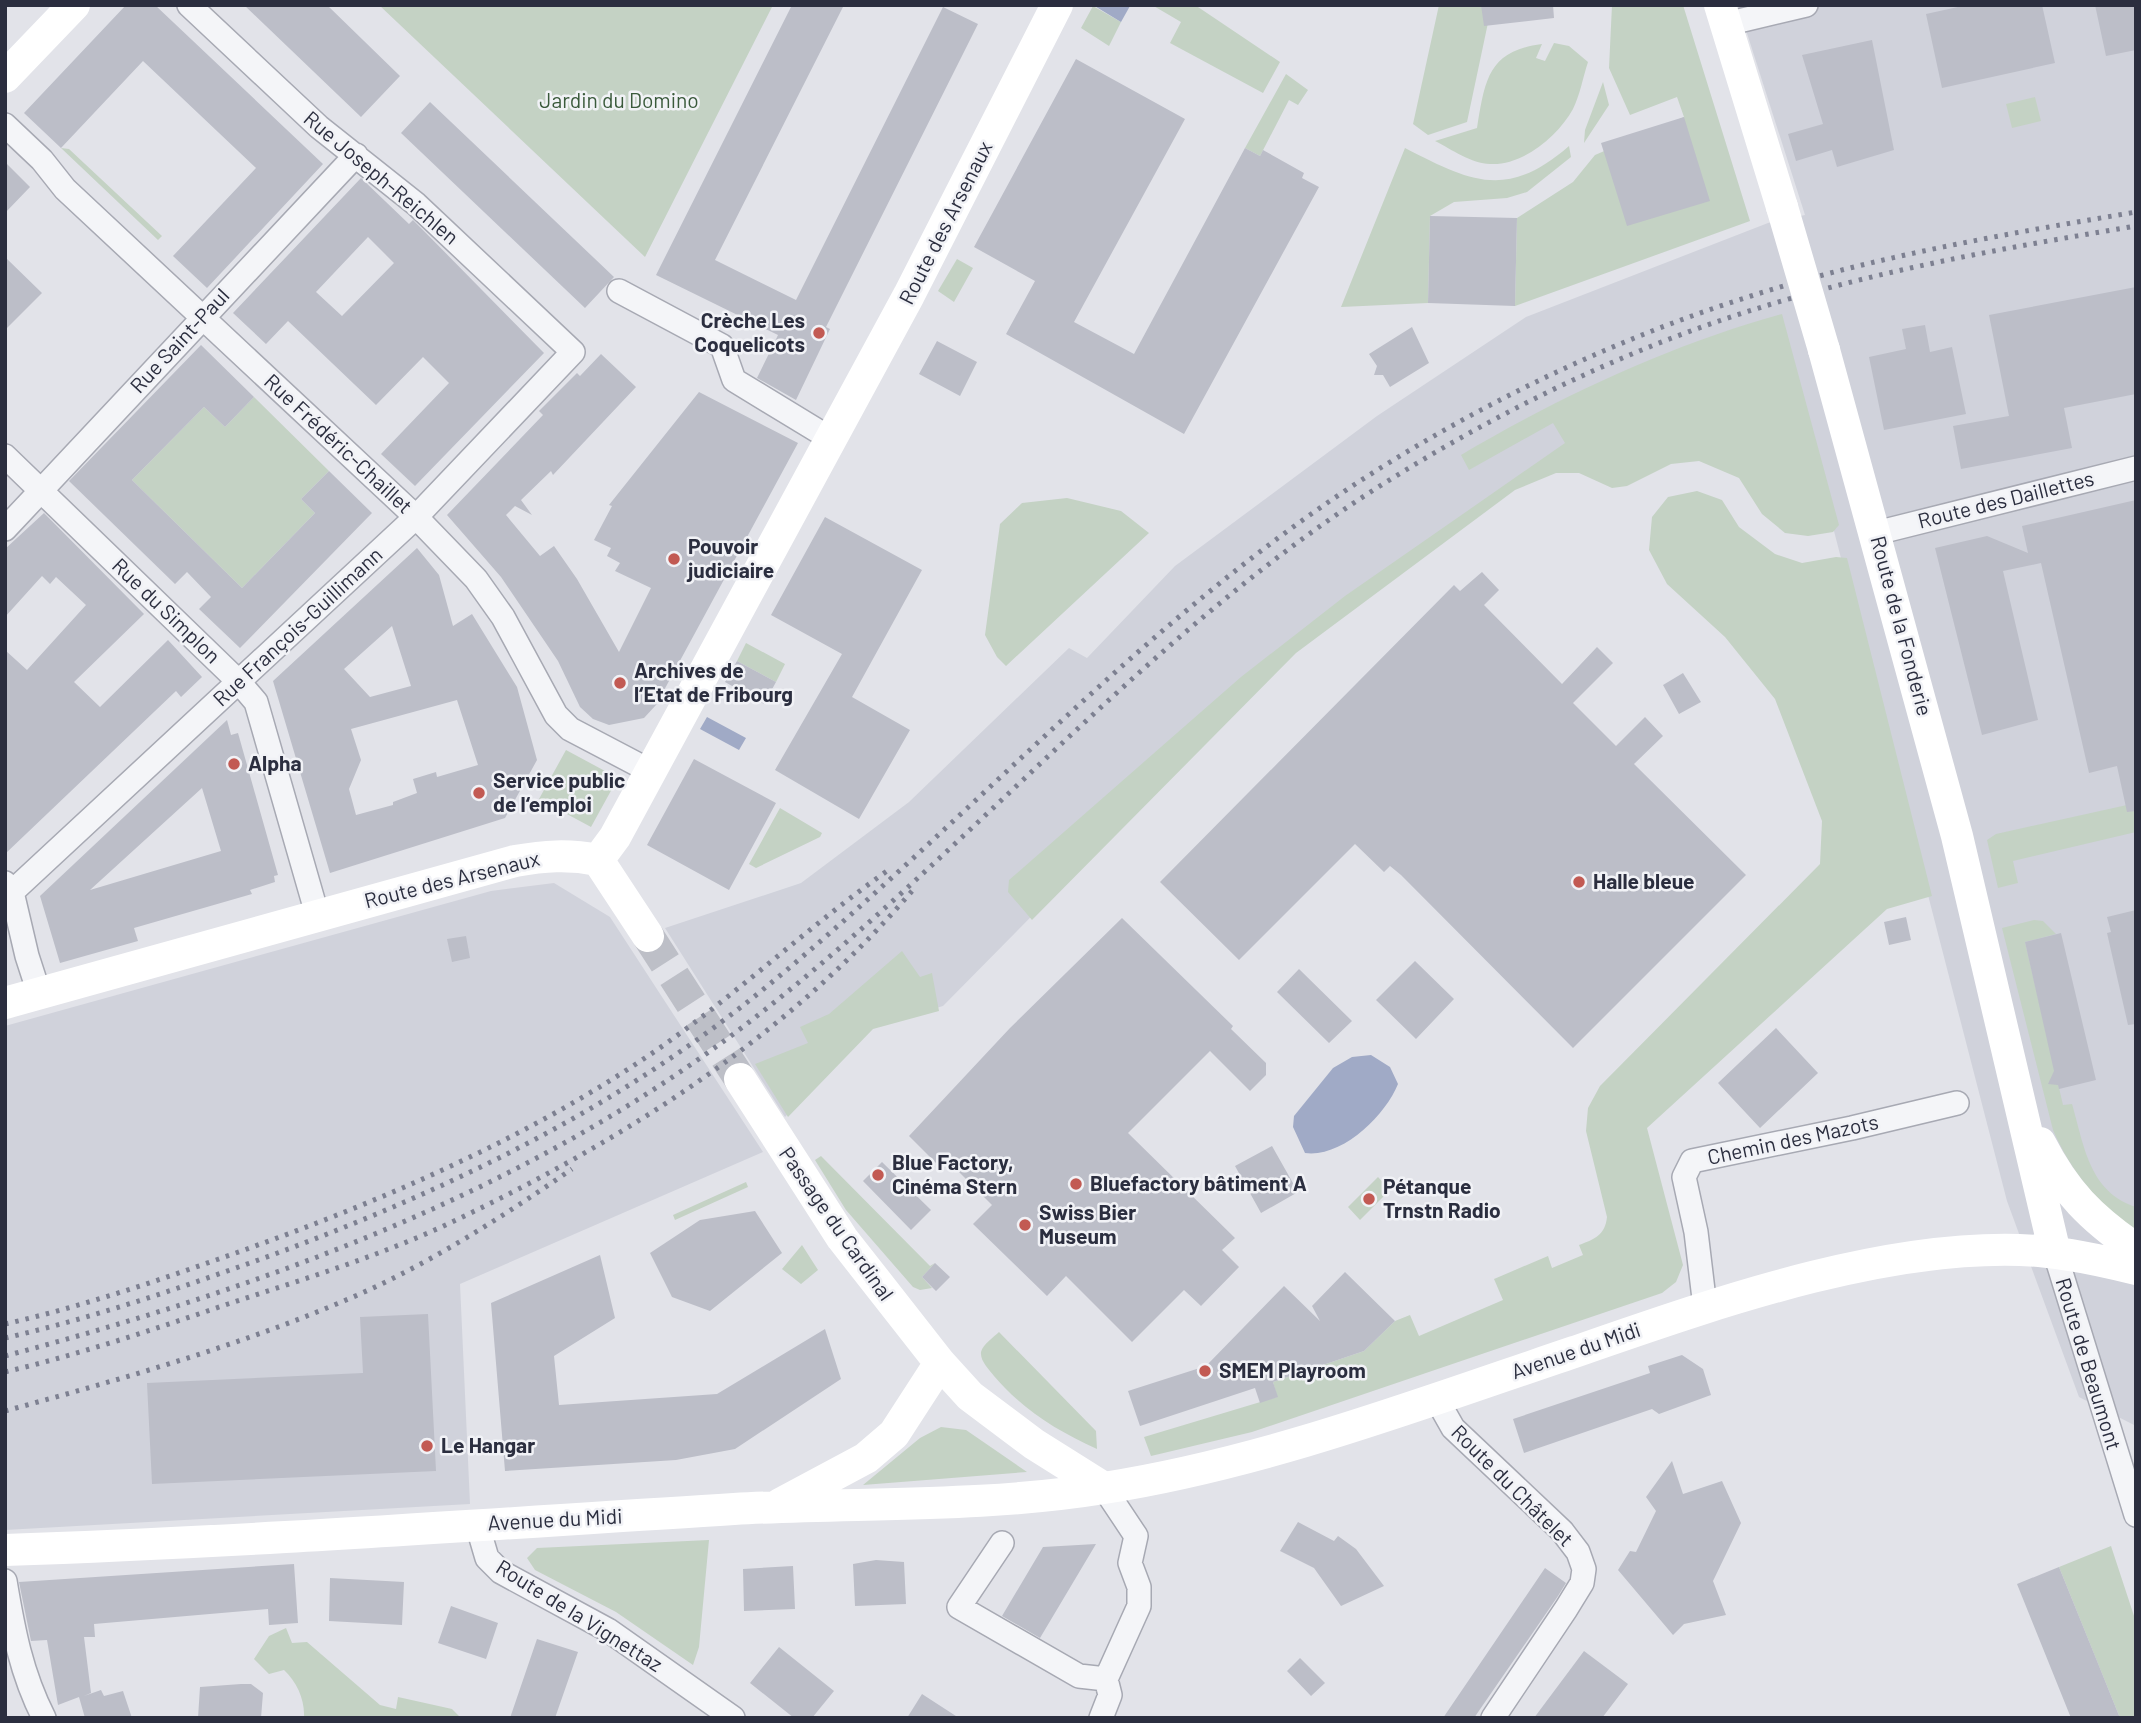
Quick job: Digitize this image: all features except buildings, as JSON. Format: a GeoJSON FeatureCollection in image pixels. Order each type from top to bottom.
{"type":"FeatureCollection","features":[{"type":"Feature","properties":{"kind":"main road"},"geometry":{"type":"LineString","coordinates":[[5,78],[74,5]]}},
{"type":"Feature","properties":{"kind":"main road","name":"Route des Arsenaux"},"geometry":{"type":"LineString","coordinates":[[5,1003],[515,861],[549,855],[573,855],[598,860],[615,837],[909,295],[1057,5]]}},
{"type":"Feature","properties":{"kind":"main road","name":"Route de la Fonderie"},"geometry":{"type":"LineString","coordinates":[[1723,15],[1782,206],[1876,533],[1957,836],[2055,1253]]}},
{"type":"Feature","properties":{"kind":"main road"},"geometry":{"type":"LineString","coordinates":[[598,860],[648,936]]}},
{"type":"Feature","properties":{"kind":"main road","name":"Passage du Cardinal"},"geometry":{"type":"LineString","coordinates":[[740,1079],[842,1238],[940,1363],[970,1396],[1034,1444],[1104,1488]]}},
{"type":"Feature","properties":{"kind":"main road"},"geometry":{"type":"LineString","coordinates":[[2019,1101],[2067,1189],[2089,1213],[2136,1249]]}},
{"type":"Feature","properties":{"kind":"main road","name":"Avenue du Midi"},"geometry":{"type":"LineString","coordinates":[[5,1550],[776,1507],[1009,1501],[1187,1475],[1436,1398],[1705,1307],[1887,1262],[2005,1251],[2055,1253],[2136,1269]]}},
{"type":"Feature","properties":{"kind":"main road"},"geometry":{"type":"LineString","coordinates":[[776,1507],[866,1458],[894,1434],[940,1363]]}},
{"type":"Feature","properties":{"kind":"street","name":"Rue Joseph-Reichlen"},"geometry":{"type":"LineString","coordinates":[[190,5],[319,127],[416,204],[572,352]]}},
{"type":"Feature","properties":{"kind":"street"},"geometry":{"type":"LineString","coordinates":[[1723,15],[1806,5]]}},
{"type":"Feature","properties":{"kind":"street","name":"Rue Frédéric-Chaillet"},"geometry":{"type":"LineString","coordinates":[[5,125],[42,160],[71,194],[416,517],[476,579],[503,617],[556,715],[570,729],[650,771]]}},
{"type":"Feature","properties":{"kind":"street","name":"Rue Saint-Paul"},"geometry":{"type":"LineString","coordinates":[[5,529],[356,155]]}},
{"type":"Feature","properties":{"kind":"street"},"geometry":{"type":"LineString","coordinates":[[619,291],[722,346],[734,380],[831,439]]}},
{"type":"Feature","properties":{"kind":"street","name":"Rue François-Guillimann"},"geometry":{"type":"LineString","coordinates":[[9,887],[239,682],[416,517],[572,352]]}},
{"type":"Feature","properties":{"kind":"street","name":"Rue du Simplon"},"geometry":{"type":"LineString","coordinates":[[5,456],[239,682],[256,702],[317,914]]}},
{"type":"Feature","properties":{"kind":"street","name":"Route des Daillettes"},"geometry":{"type":"LineString","coordinates":[[1876,533],[2136,468]]}},
{"type":"Feature","properties":{"kind":"street"},"geometry":{"type":"LineString","coordinates":[[9,887],[39,993]]}},
{"type":"Feature","properties":{"kind":"street","name":"Chemin des Mazots"},"geometry":{"type":"LineString","coordinates":[[1705,1307],[1696,1233],[1684,1177],[1692,1161],[1957,1103]]}},
{"type":"Feature","properties":{"kind":"street","name":"Route de Beaumont"},"geometry":{"type":"LineString","coordinates":[[2055,1253],[2136,1515]]}},
{"type":"Feature","properties":{"kind":"street","name":"Route du Châtelet"},"geometry":{"type":"LineString","coordinates":[[1436,1398],[1453,1428],[1562,1531],[1578,1552],[1584,1570],[1581,1583],[1566,1609],[1493,1718]]}},
{"type":"Feature","properties":{"kind":"street"},"geometry":{"type":"LineString","coordinates":[[1101,1718],[1110,1695],[1106,1679],[1139,1606],[1139,1587],[1130,1563],[1136,1536],[1104,1488]]}},
{"type":"Feature","properties":{"kind":"street","name":"Route de la Vignettaz"},"geometry":{"type":"LineString","coordinates":[[477,1524],[487,1558],[501,1572],[608,1630],[733,1718]]}},
{"type":"Feature","properties":{"kind":"street"},"geometry":{"type":"LineString","coordinates":[[1002,1543],[959,1607],[1079,1676],[1106,1679]]}},
{"type":"Feature","properties":{"kind":"street"},"geometry":{"type":"LineString","coordinates":[[5,1581],[17,1651],[31,1693],[44,1718]]}},
{"type":"Feature","properties":{"kind":"shaded area"},"geometry":{"type":"Polygon","coordinates":[[[1738,5],[2136,5],[2136,1426],[2079,1397],[2007,1201],[1787,349],[1630,401],[1294,650],[943,1006],[870,1027],[785,1117],[665,928],[801,883],[909,802],[1069,648],[1087,658],[1175,566],[1377,416],[1526,317],[1768,223],[1805,215],[1738,5]]]}},
{"type":"Feature","properties":{"kind":"shaded area"},"geometry":{"type":"Polygon","coordinates":[[[554,883],[610,917],[763,1152],[460,1284],[470,1504],[5,1530],[5,1026],[491,891],[554,883]]]}},
{"type":"Feature","properties":{"kind":"green space","name":"Jardin du Domino"},"geometry":{"type":"Polygon","coordinates":[[[379,5],[773,5],[645,257],[379,5]]]}},
{"type":"Feature","properties":{"kind":"green space"},"geometry":{"type":"Polygon","coordinates":[[[1152,5],[1195,5],[1280,62],[1263,93],[1170,43],[1181,22],[1152,5]]]}},
{"type":"Feature","properties":{"kind":"green space"},"geometry":{"type":"Polygon","coordinates":[[[1439,5],[1499,5],[1489,18],[1467,122],[1428,135],[1413,124],[1439,5]]]}},
{"type":"Feature","properties":{"kind":"green space"},"geometry":{"type":"Polygon","coordinates":[[[1612,5],[1683,5],[1750,221],[1515,306],[1517,218],[1573,182],[1595,155],[1684,117],[1677,97],[1630,115],[1609,68],[1612,5]]]}},
{"type":"Feature","properties":{"kind":"green space"},"geometry":{"type":"Polygon","coordinates":[[[1093,6],[1121,22],[1109,46],[1081,28],[1093,6]]]}},
{"type":"Feature","properties":{"kind":"green space"},"geometry":{"type":"Polygon","coordinates":[[[1554,43],[1569,46],[1588,62],[1573,109],[1549,139],[1527,155],[1490,164],[1469,159],[1435,141],[1477,128],[1487,82],[1500,61],[1510,53],[1542,44],[1536,58],[1545,61],[1554,43]]]}},
{"type":"Feature","properties":{"kind":"green space"},"geometry":{"type":"Polygon","coordinates":[[[1286,74],[1308,90],[1298,105],[1289,100],[1260,156],[1245,148],[1286,74]]]}},
{"type":"Feature","properties":{"kind":"green space"},"geometry":{"type":"Polygon","coordinates":[[[1603,82],[1609,105],[1584,143],[1585,130],[1603,82]]]}},
{"type":"Feature","properties":{"kind":"green space"},"geometry":{"type":"Polygon","coordinates":[[[2035,97],[2041,121],[2012,128],[2006,104],[2035,97]]]}},
{"type":"Feature","properties":{"kind":"green space"},"geometry":{"type":"Polygon","coordinates":[[[1569,146],[1571,157],[1527,192],[1507,198],[1454,202],[1430,216],[1428,303],[1341,307],[1405,148],[1450,170],[1488,180],[1526,174],[1547,163],[1569,146]]]}},
{"type":"Feature","properties":{"kind":"green space"},"geometry":{"type":"Polygon","coordinates":[[[61,148],[69,149],[162,236],[158,240],[61,148]]]}},
{"type":"Feature","properties":{"kind":"green space"},"geometry":{"type":"Polygon","coordinates":[[[957,259],[973,268],[954,302],[938,291],[957,259]]]}},
{"type":"Feature","properties":{"kind":"green space"},"geometry":{"type":"Polygon","coordinates":[[[1782,314],[1839,525],[1833,532],[1808,536],[1785,533],[1762,514],[1739,478],[1699,461],[1671,464],[1627,486],[1612,488],[1579,473],[1556,473],[1515,490],[1296,653],[1032,920],[1008,892],[1009,880],[1241,677],[1345,596],[1565,443],[1553,423],[1469,470],[1461,455],[1538,412],[1617,374],[1699,341],[1782,314]]]}},
{"type":"Feature","properties":{"kind":"green space"},"geometry":{"type":"Polygon","coordinates":[[[254,397],[329,471],[301,499],[315,513],[242,588],[132,480],[204,407],[225,427],[254,397]]]}},
{"type":"Feature","properties":{"kind":"green space"},"geometry":{"type":"Polygon","coordinates":[[[1697,491],[1722,500],[1739,527],[1775,554],[1802,563],[1836,557],[1847,558],[1932,896],[1887,909],[1647,1128],[1683,1265],[1676,1282],[1662,1293],[1252,1432],[1151,1456],[1144,1437],[1277,1397],[1273,1382],[1364,1351],[1395,1321],[1410,1315],[1419,1336],[1503,1300],[1494,1279],[1548,1256],[1552,1268],[1583,1255],[1579,1245],[1598,1236],[1607,1217],[1586,1131],[1588,1108],[1600,1086],[1820,864],[1822,821],[1775,699],[1725,637],[1667,584],[1649,550],[1652,517],[1668,497],[1697,491]]]}},
{"type":"Feature","properties":{"kind":"green space"},"geometry":{"type":"Polygon","coordinates":[[[1067,498],[1121,511],[1149,533],[1006,666],[997,657],[985,635],[1000,524],[1022,503],[1067,498]]]}},
{"type":"Feature","properties":{"kind":"green space"},"geometry":{"type":"Polygon","coordinates":[[[746,643],[785,664],[776,682],[737,661],[746,643]]]}},
{"type":"Feature","properties":{"kind":"green space"},"geometry":{"type":"Polygon","coordinates":[[[566,750],[618,778],[591,827],[539,799],[566,750]]]}},
{"type":"Feature","properties":{"kind":"green space"},"geometry":{"type":"Polygon","coordinates":[[[2136,803],[2136,832],[2013,861],[2018,883],[1998,888],[1987,840],[1996,834],[2136,803]]]}},
{"type":"Feature","properties":{"kind":"green space"},"geometry":{"type":"Polygon","coordinates":[[[780,808],[822,833],[820,837],[756,868],[749,864],[780,808]]]}},
{"type":"Feature","properties":{"kind":"green space"},"geometry":{"type":"Polygon","coordinates":[[[2034,920],[2043,921],[2056,934],[2025,942],[2063,1105],[2072,1104],[2085,1151],[2098,1179],[2120,1200],[2136,1207],[2136,1230],[2109,1209],[2087,1186],[2068,1160],[2053,1130],[2002,928],[2034,920]]]}},
{"type":"Feature","properties":{"kind":"green space"},"geometry":{"type":"Polygon","coordinates":[[[902,951],[920,977],[932,973],[939,1011],[873,1029],[788,1117],[755,1064],[808,1043],[800,1027],[829,1014],[902,951]]]}},
{"type":"Feature","properties":{"kind":"green space"},"geometry":{"type":"Polygon","coordinates":[[[821,1156],[930,1266],[935,1263],[922,1277],[932,1288],[920,1290],[913,1287],[846,1210],[815,1160],[821,1156]]]}},
{"type":"Feature","properties":{"kind":"green space","name":"Pétanque Trnstn Radio"},"geometry":{"type":"Polygon","coordinates":[[[1378,1177],[1390,1190],[1360,1220],[1348,1207],[1378,1177]]]}},
{"type":"Feature","properties":{"kind":"green space"},"geometry":{"type":"Polygon","coordinates":[[[746,1182],[748,1187],[675,1220],[673,1215],[746,1182]]]}},
{"type":"Feature","properties":{"kind":"green space"},"geometry":{"type":"Polygon","coordinates":[[[802,1245],[818,1270],[801,1284],[782,1269],[802,1245]]]}},
{"type":"Feature","properties":{"kind":"green space"},"geometry":{"type":"Polygon","coordinates":[[[999,1332],[1096,1431],[1097,1449],[1041,1418],[994,1376],[983,1362],[981,1352],[986,1343],[999,1332]]]}},
{"type":"Feature","properties":{"kind":"green space"},"geometry":{"type":"Polygon","coordinates":[[[941,1427],[966,1430],[1027,1472],[863,1485],[920,1438],[941,1427]]]}},
{"type":"Feature","properties":{"kind":"green space"},"geometry":{"type":"Polygon","coordinates":[[[709,1540],[699,1647],[693,1665],[616,1612],[535,1570],[527,1558],[537,1548],[709,1540]]]}},
{"type":"Feature","properties":{"kind":"green space"},"geometry":{"type":"Polygon","coordinates":[[[2111,1546],[2136,1622],[2136,1718],[2120,1718],[2059,1567],[2111,1546]]]}},
{"type":"Feature","properties":{"kind":"green space"},"geometry":{"type":"Polygon","coordinates":[[[286,1628],[292,1643],[307,1642],[380,1705],[396,1709],[398,1697],[452,1709],[461,1718],[304,1718],[302,1698],[289,1675],[284,1670],[269,1674],[254,1659],[269,1636],[286,1628]]]}},
{"type":"Feature","properties":{"kind":"water"},"geometry":{"type":"Polygon","coordinates":[[[1093,5],[1130,5],[1130,6],[1121,22],[1093,5]]]}},
{"type":"Feature","properties":{"kind":"water"},"geometry":{"type":"Polygon","coordinates":[[[707,717],[746,738],[739,750],[700,729],[707,717]]]}},
{"type":"Feature","properties":{"kind":"water"},"geometry":{"type":"Polygon","coordinates":[[[1371,1055],[1390,1067],[1398,1084],[1392,1096],[1373,1121],[1347,1142],[1319,1153],[1305,1153],[1293,1127],[1294,1116],[1333,1068],[1352,1057],[1371,1055]]]}},
{"type":"Feature","properties":{"kind":"tunnel"},"geometry":{"type":"LineString","coordinates":[[648,936],[740,1079]]}},
{"type":"Feature","properties":{"kind":"railway"},"geometry":{"type":"LineString","coordinates":[[5,1338],[103,1312],[264,1258],[332,1232],[465,1175],[530,1142],[654,1069],[771,983],[847,918],[1068,714],[1220,583],[1299,523],[1382,467],[1515,392],[1655,330],[1798,282],[1893,258],[2136,212]]}},
{"type":"Feature","properties":{"kind":"railway"},"geometry":{"type":"LineString","coordinates":[[5,1356],[201,1298],[297,1265],[391,1227],[484,1185],[574,1138],[660,1085],[744,1026],[825,960],[904,891],[1135,677],[1214,608],[1296,543],[1383,484],[1519,406],[1663,342],[1712,323],[1808,293],[1948,260],[2136,226]]}},
{"type":"Feature","properties":{"kind":"railway"},"geometry":{"type":"LineString","coordinates":[[5,1324],[110,1296],[270,1241],[382,1197],[545,1119],[679,1034],[887,871]]}},
{"type":"Feature","properties":{"kind":"railway"},"geometry":{"type":"LineString","coordinates":[[5,1372],[118,1341],[386,1250],[437,1229],[568,1163],[693,1085],[752,1042],[809,995],[862,945],[912,891]]}},
{"type":"Feature","properties":{"kind":"railway"},"geometry":{"type":"LineString","coordinates":[[5,1411],[225,1346],[353,1297],[466,1238],[572,1169]]}},
{"type":"Feature","properties":{"kind":"place","name":"Crèche Les Coquelicots"},"geometry":{"type":"Point","coordinates":[819,333]}},
{"type":"Feature","properties":{"kind":"place","name":"Pouvoir judiciaire"},"geometry":{"type":"Point","coordinates":[674,559]}},
{"type":"Feature","properties":{"kind":"place","name":"Archives de l‘Etat de Fribourg"},"geometry":{"type":"Point","coordinates":[620,683]}},
{"type":"Feature","properties":{"kind":"place","name":"Alpha"},"geometry":{"type":"Point","coordinates":[234,764]}},
{"type":"Feature","properties":{"kind":"place","name":"Service public de l‘emploi"},"geometry":{"type":"Point","coordinates":[479,793]}},
{"type":"Feature","properties":{"kind":"place","name":"Halle bleue"},"geometry":{"type":"Point","coordinates":[1579,882]}},
{"type":"Feature","properties":{"kind":"place","name":"Blue Factory, Cinéma Stern"},"geometry":{"type":"Point","coordinates":[878,1175]}},
{"type":"Feature","properties":{"kind":"place","name":"Bluefactory bâtiment A"},"geometry":{"type":"Point","coordinates":[1076,1184]}},
{"type":"Feature","properties":{"kind":"place","name":"Pétanque Trnstn Radio"},"geometry":{"type":"Point","coordinates":[1369,1199]}},
{"type":"Feature","properties":{"kind":"place","name":"Swiss Bier Museum"},"geometry":{"type":"Point","coordinates":[1025,1225]}},
{"type":"Feature","properties":{"kind":"place","name":"SMEM Playroom"},"geometry":{"type":"Point","coordinates":[1205,1371]}},
{"type":"Feature","properties":{"kind":"place","name":"Le Hangar"},"geometry":{"type":"Point","coordinates":[427,1446]}}]}
